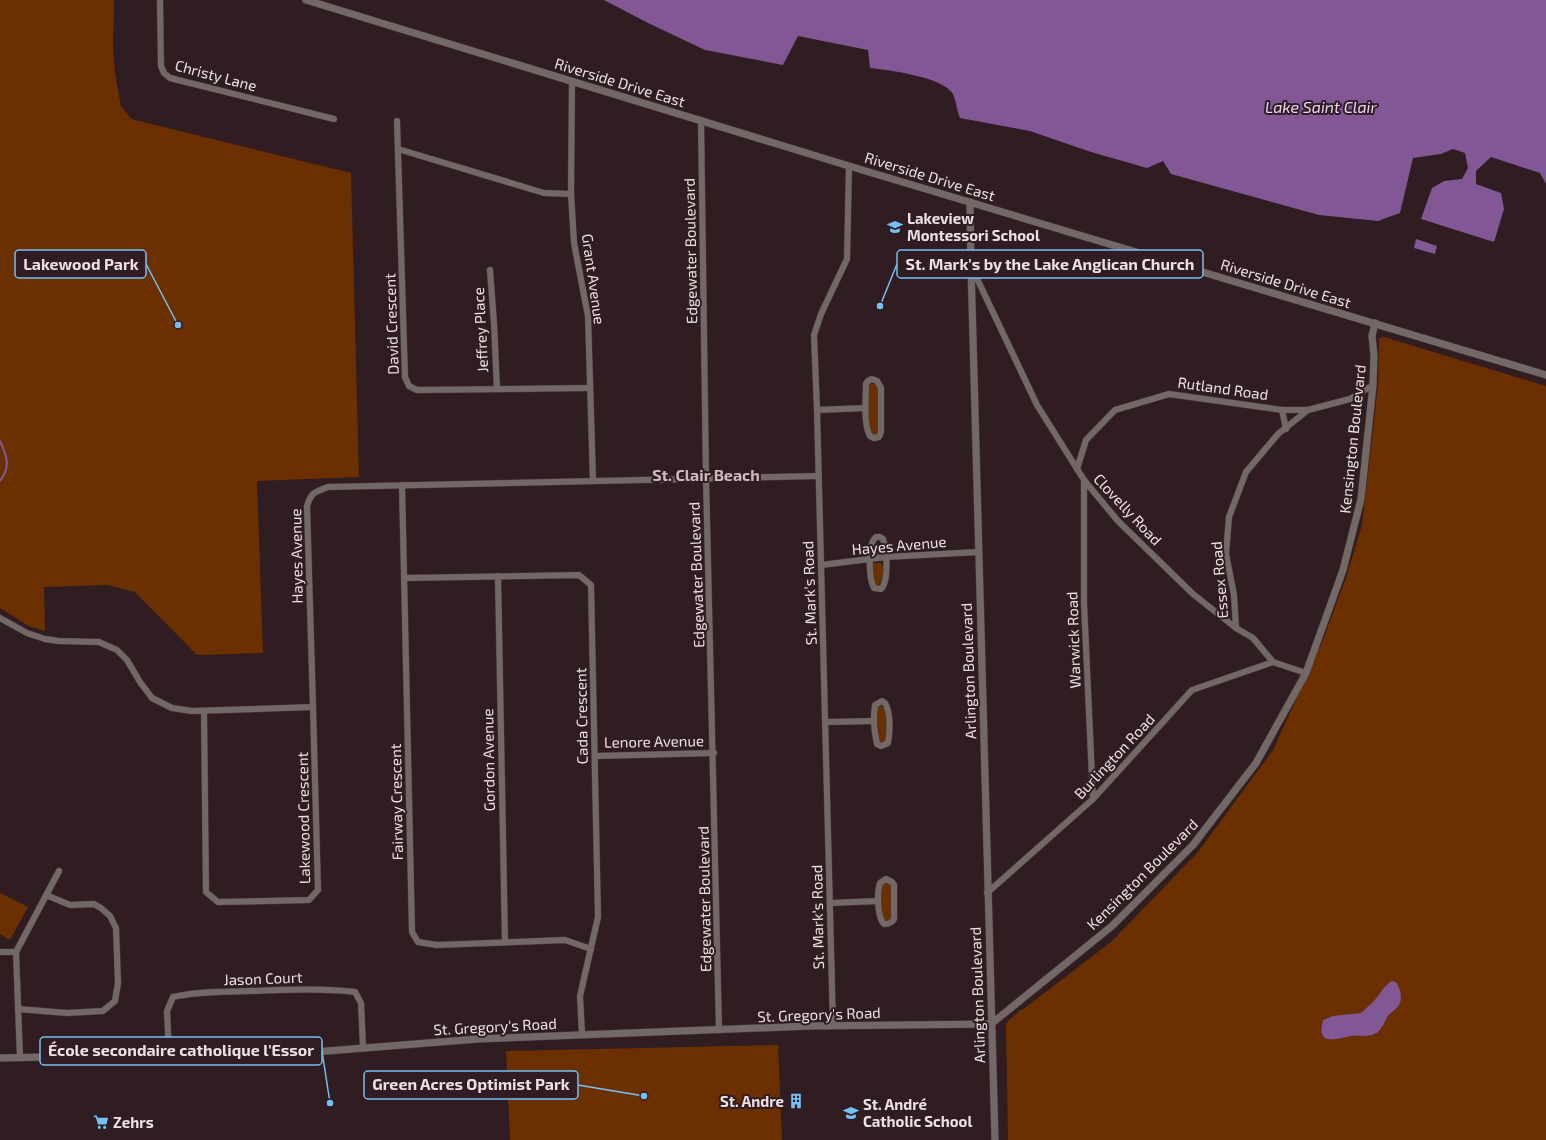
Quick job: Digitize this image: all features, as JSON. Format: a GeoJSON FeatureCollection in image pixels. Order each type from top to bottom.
{"type":"FeatureCollection","features":[{"type":"Feature","properties":{"kind":"street","name":"Christy Lane"},"geometry":{"type":"LineString","coordinates":[[160,0],[161,66],[164,73],[170,78],[334,119]]}},
{"type":"Feature","properties":{"kind":"street","name":"Riverside Drive East"},"geometry":{"type":"LineString","coordinates":[[306,0],[849,166],[1546,375]]}},
{"type":"Feature","properties":{"kind":"street","name":"Grant Avenue"},"geometry":{"type":"LineString","coordinates":[[572,82],[571,194],[574,243],[588,316],[592,481]]}},
{"type":"Feature","properties":{"kind":"street","name":"Edgewater Boulevard"},"geometry":{"type":"LineString","coordinates":[[701,120],[706,478],[714,753],[719,1030]]}},
{"type":"Feature","properties":{"kind":"street","name":"David Crescent"},"geometry":{"type":"LineString","coordinates":[[397,121],[405,377],[409,386],[417,390],[590,388]]}},
{"type":"Feature","properties":{"kind":"street"},"geometry":{"type":"LineString","coordinates":[[398,150],[544,193],[571,194]]}},
{"type":"Feature","properties":{"kind":"street","name":"St. Mark's Road"},"geometry":{"type":"LineString","coordinates":[[833,1026],[822,565],[814,335],[821,314],[847,259],[849,166]]}},
{"type":"Feature","properties":{"kind":"street","name":"Arlington Boulevard"},"geometry":{"type":"LineString","coordinates":[[970,202],[994,1140]]}},
{"type":"Feature","properties":{"kind":"street","name":"Clovelly Road"},"geometry":{"type":"LineString","coordinates":[[971,266],[1037,405],[1084,480],[1118,521],[1193,594],[1236,628],[1253,638],[1273,662]]}},
{"type":"Feature","properties":{"kind":"street","name":"Jeffrey Place"},"geometry":{"type":"LineString","coordinates":[[490,270],[497,389]]}},
{"type":"Feature","properties":{"kind":"street","name":"Kensington Boulevard"},"geometry":{"type":"LineString","coordinates":[[991,1024],[1112,926],[1193,845],[1256,763],[1306,673],[1343,570],[1361,499],[1373,385],[1373,332],[1375,324]]}},
{"type":"Feature","properties":{"kind":"street"},"geometry":{"type":"LineString","coordinates":[[869,380],[875,380],[879,383],[881,388],[881,432],[877,438],[873,438],[868,435],[866,408],[867,382],[869,380]]}},
{"type":"Feature","properties":{"kind":"street","name":"Rutland Road"},"geometry":{"type":"LineString","coordinates":[[1077,469],[1086,440],[1115,410],[1169,394],[1282,410],[1308,410],[1350,399],[1373,385]]}},
{"type":"Feature","properties":{"kind":"street"},"geometry":{"type":"LineString","coordinates":[[817,410],[866,408]]}},
{"type":"Feature","properties":{"kind":"street"},"geometry":{"type":"LineString","coordinates":[[1282,410],[1286,429]]}},
{"type":"Feature","properties":{"kind":"street","name":"Essex Road"},"geometry":{"type":"LineString","coordinates":[[1236,628],[1234,595],[1226,554],[1229,517],[1246,472],[1278,434],[1308,410]]}},
{"type":"Feature","properties":{"kind":"street","name":"Hayes Avenue"},"geometry":{"type":"LineString","coordinates":[[312,707],[307,506],[310,496],[314,493],[328,487],[818,476]]}},
{"type":"Feature","properties":{"kind":"street","name":"Warwick Road"},"geometry":{"type":"LineString","coordinates":[[1084,480],[1084,603],[1094,799]]}},
{"type":"Feature","properties":{"kind":"street","name":"Fairway Crescent"},"geometry":{"type":"LineString","coordinates":[[402,485],[412,932],[418,942],[437,945],[565,940],[591,949]]}},
{"type":"Feature","properties":{"kind":"street"},"geometry":{"type":"LineString","coordinates":[[876,537],[883,539],[886,558],[885,582],[881,589],[874,588],[872,584],[870,560],[871,544],[876,537]]}},
{"type":"Feature","properties":{"kind":"street","name":"Hayes Avenue"},"geometry":{"type":"LineString","coordinates":[[822,565],[886,558],[978,552]]}},
{"type":"Feature","properties":{"kind":"street","name":"Cada Crescent"},"geometry":{"type":"LineString","coordinates":[[405,578],[579,575],[591,585],[598,917],[580,996],[582,1034]]}},
{"type":"Feature","properties":{"kind":"street","name":"Gordon Avenue"},"geometry":{"type":"LineString","coordinates":[[498,576],[505,942]]}},
{"type":"Feature","properties":{"kind":"street"},"geometry":{"type":"LineString","coordinates":[[0,618],[27,634],[59,641],[98,642],[117,650],[127,660],[140,682],[152,698],[172,708],[204,711],[312,707]]}},
{"type":"Feature","properties":{"kind":"street"},"geometry":{"type":"LineString","coordinates":[[1273,662],[1306,673]]}},
{"type":"Feature","properties":{"kind":"street","name":"Burlington Road"},"geometry":{"type":"LineString","coordinates":[[987,894],[1094,799],[1192,690],[1273,662]]}},
{"type":"Feature","properties":{"kind":"street"},"geometry":{"type":"LineString","coordinates":[[882,702],[885,703],[888,708],[889,737],[888,743],[885,745],[881,746],[877,744],[874,721],[875,705],[882,702]]}},
{"type":"Feature","properties":{"kind":"street","name":"Lakewood Crescent"},"geometry":{"type":"LineString","coordinates":[[204,711],[206,892],[218,902],[309,900],[318,890],[312,707]]}},
{"type":"Feature","properties":{"kind":"street"},"geometry":{"type":"LineString","coordinates":[[826,722],[874,721]]}},
{"type":"Feature","properties":{"kind":"street","name":"Lenore Avenue"},"geometry":{"type":"LineString","coordinates":[[595,756],[714,753]]}},
{"type":"Feature","properties":{"kind":"street"},"geometry":{"type":"LineString","coordinates":[[20,1058],[16,952],[59,871]]}},
{"type":"Feature","properties":{"kind":"street"},"geometry":{"type":"LineString","coordinates":[[883,880],[890,880],[894,885],[894,919],[890,923],[884,924],[882,922],[878,901],[880,882],[883,880]]}},
{"type":"Feature","properties":{"kind":"street"},"geometry":{"type":"LineString","coordinates":[[18,1009],[68,1013],[103,1011],[115,1001],[118,983],[116,928],[110,916],[94,904],[70,905],[46,895]]}},
{"type":"Feature","properties":{"kind":"street"},"geometry":{"type":"LineString","coordinates":[[830,903],[878,901]]}},
{"type":"Feature","properties":{"kind":"street"},"geometry":{"type":"LineString","coordinates":[[0,952],[16,952]]}},
{"type":"Feature","properties":{"kind":"street","name":"Jason Court"},"geometry":{"type":"LineString","coordinates":[[169,1054],[167,1011],[173,997],[185,994],[239,992],[328,989],[355,992],[361,1003],[363,1047]]}},
{"type":"Feature","properties":{"kind":"street","name":"St. Gregory's Road"},"geometry":{"type":"LineString","coordinates":[[0,1058],[327,1051],[478,1039],[582,1034],[833,1026],[991,1024]]}},
{"type":"Feature","properties":{"kind":"shaded area"},"geometry":{"type":"Polygon","coordinates":[[[0,0],[114,0],[113,48],[115,73],[121,106],[131,119],[351,173],[359,477],[257,481],[263,653],[197,655],[135,592],[108,585],[44,587],[45,631],[29,626],[0,608],[0,0]]]}},
{"type":"Feature","properties":{"kind":"shaded area"},"geometry":{"type":"Polygon","coordinates":[[[1384,337],[1546,386],[1546,1140],[1008,1140],[1006,1024],[1019,1012],[1019,1010],[1022,1010],[1111,942],[1198,852],[1273,750],[1321,645],[1346,578],[1362,525],[1378,386],[1379,338],[1384,337]]]}},
{"type":"Feature","properties":{"kind":"shaded area"},"geometry":{"type":"Polygon","coordinates":[[[871,384],[876,384],[879,388],[879,432],[877,434],[871,434],[869,427],[868,389],[871,384]]]}},
{"type":"Feature","properties":{"kind":"shaded area"},"geometry":{"type":"Polygon","coordinates":[[[876,544],[882,544],[883,553],[881,556],[874,556],[874,546],[876,544]]]}},
{"type":"Feature","properties":{"kind":"shaded area"},"geometry":{"type":"Polygon","coordinates":[[[874,563],[881,563],[883,566],[883,580],[877,587],[874,584],[874,563]]]}},
{"type":"Feature","properties":{"kind":"shaded area"},"geometry":{"type":"Polygon","coordinates":[[[880,706],[885,708],[887,738],[886,741],[882,742],[879,741],[877,708],[880,706]]]}},
{"type":"Feature","properties":{"kind":"shaded area"},"geometry":{"type":"Polygon","coordinates":[[[884,883],[889,883],[892,888],[892,916],[888,921],[883,919],[881,905],[881,891],[884,883]]]}},
{"type":"Feature","properties":{"kind":"shaded area"},"geometry":{"type":"Polygon","coordinates":[[[0,893],[28,907],[10,940],[0,934],[0,893]]]}},
{"type":"Feature","properties":{"kind":"shaded area"},"geometry":{"type":"Polygon","coordinates":[[[778,1045],[782,1140],[510,1140],[506,1051],[778,1045]]]}},
{"type":"Feature","properties":{"kind":"water","name":"Lake Saint Clair"},"geometry":{"type":"Polygon","coordinates":[[[604,0],[1546,0],[1546,184],[1540,173],[1491,157],[1476,171],[1476,184],[1501,193],[1504,209],[1494,242],[1421,219],[1432,188],[1444,181],[1462,179],[1468,168],[1465,153],[1453,149],[1441,154],[1413,158],[1400,213],[1378,221],[1319,215],[1171,174],[1163,161],[1147,168],[1091,152],[1030,131],[960,118],[953,94],[947,88],[938,83],[915,75],[870,68],[868,50],[798,36],[783,65],[705,50],[604,0]]]}},
{"type":"Feature","properties":{"kind":"water"},"geometry":{"type":"Polygon","coordinates":[[[1416,239],[1437,246],[1435,254],[1414,248],[1416,239]]]}},
{"type":"Feature","properties":{"kind":"water"},"geometry":{"type":"Polygon","coordinates":[[[1392,981],[1396,982],[1399,987],[1401,996],[1400,1002],[1398,1007],[1388,1016],[1378,1032],[1368,1036],[1351,1036],[1333,1039],[1325,1038],[1322,1034],[1323,1020],[1333,1016],[1361,1013],[1373,1002],[1386,985],[1392,981]]]}},
{"type":"Feature","properties":{"kind":"waterway"},"geometry":{"type":"LineString","coordinates":[[0,441],[7,461],[6,471],[0,481]]}},
{"type":"Feature","properties":{"kind":"place","name":"Lakeview Montessori School"},"geometry":{"type":"Point","coordinates":[895,227]}},
{"type":"Feature","properties":{"kind":"place","name":"St. Mark's by the Lake Anglican Church"},"geometry":{"type":"Point","coordinates":[880,306]}},
{"type":"Feature","properties":{"kind":"place","name":"Lakewood Park"},"geometry":{"type":"Point","coordinates":[178,325]}},
{"type":"Feature","properties":{"kind":"place","name":"Green Acres Optimist Park"},"geometry":{"type":"Point","coordinates":[644,1096]}},
{"type":"Feature","properties":{"kind":"place","name":"St. Andre"},"geometry":{"type":"Point","coordinates":[796,1101]}},
{"type":"Feature","properties":{"kind":"place","name":"École secondaire catholique l'Essor"},"geometry":{"type":"Point","coordinates":[330,1103]}},
{"type":"Feature","properties":{"kind":"place","name":"St. André Catholic School"},"geometry":{"type":"Point","coordinates":[851,1113]}},
{"type":"Feature","properties":{"kind":"place","name":"Zehrs"},"geometry":{"type":"Point","coordinates":[101,1122]}},
{"type":"Feature","properties":{"kind":"district","name":"St. Clair Beach"},"geometry":{"type":"Point","coordinates":[706,474]}}]}
